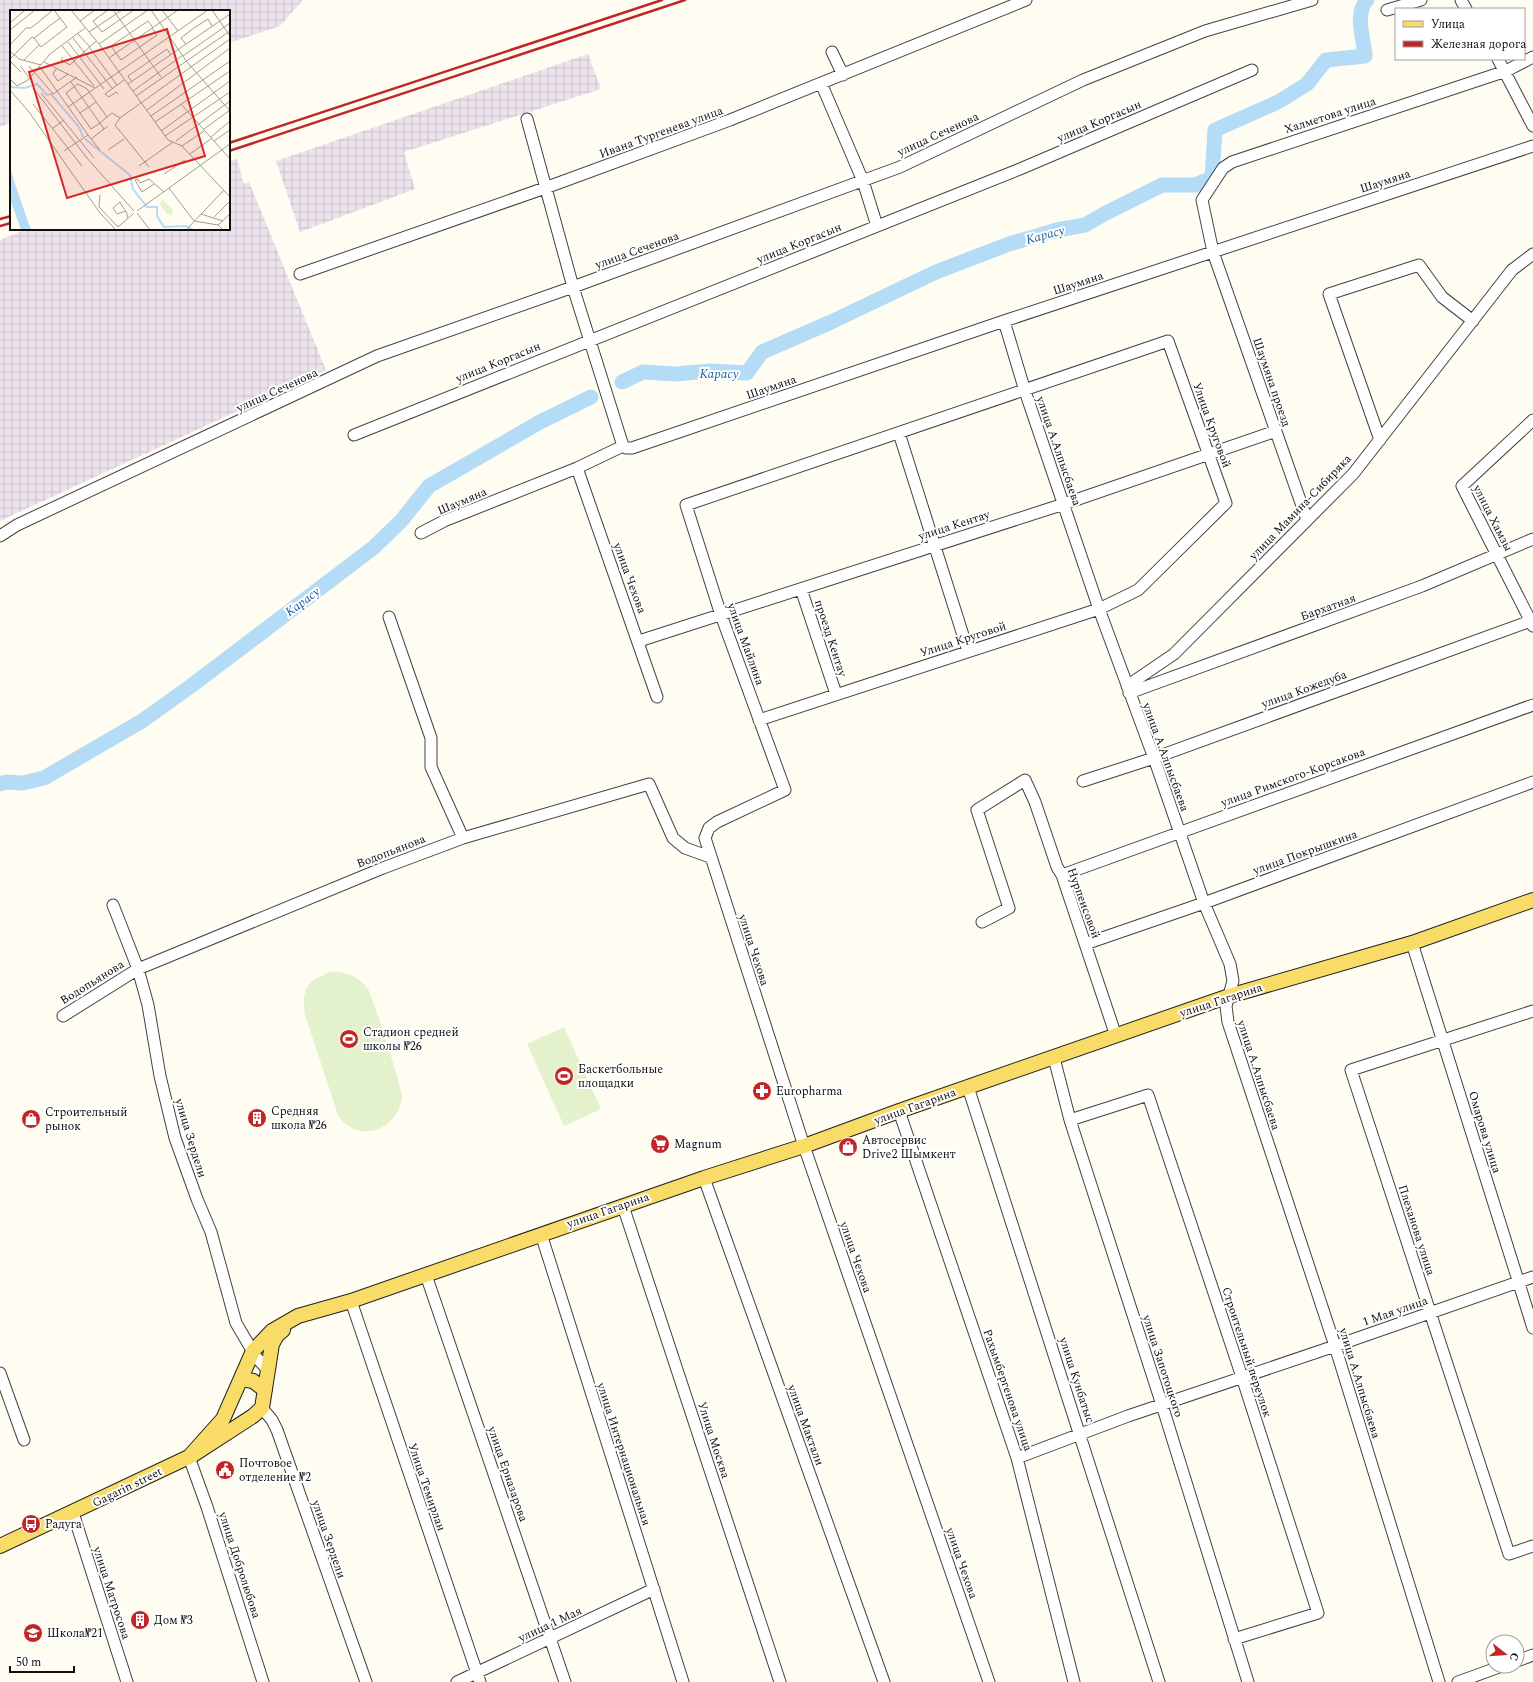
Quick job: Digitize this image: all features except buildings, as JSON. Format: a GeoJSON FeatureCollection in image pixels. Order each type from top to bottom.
{"type":"FeatureCollection","features":[{"type":"Feature","properties":{"kind":"main road","name":"улица Гагарина"},"geometry":{"type":"LineString","coordinates":[[189,1457],[223,1419],[253,1351],[272,1330],[298,1316],[351,1301],[704,1178],[804,1146],[899,1111],[1229,996],[1412,943],[1533,900]]}},
{"type":"Feature","properties":{"kind":"main road","name":"улица Гагарина"},"geometry":{"type":"LineString","coordinates":[[262,1408],[272,1344],[277,1335],[298,1316]]}},
{"type":"Feature","properties":{"kind":"main road"},"geometry":{"type":"LineString","coordinates":[[241,1379],[253,1381],[265,1390]]}},
{"type":"Feature","properties":{"kind":"main road"},"geometry":{"type":"LineString","coordinates":[[189,1457],[234,1429],[262,1408]]}},
{"type":"Feature","properties":{"kind":"main road"},"geometry":{"type":"LineString","coordinates":[[223,1419],[226,1426],[234,1429]]}},
{"type":"Feature","properties":{"kind":"main road","name":"Gagarin street"},"geometry":{"type":"LineString","coordinates":[[0,1546],[73,1513],[189,1457]]}},
{"type":"Feature","properties":{"kind":"street","name":"Ивана Тургенева улица"},"geometry":{"type":"LineString","coordinates":[[300,274],[546,188],[730,120],[1026,0]]}},
{"type":"Feature","properties":{"kind":"street","name":"улица Сеченова"},"geometry":{"type":"LineString","coordinates":[[0,536],[17,525],[377,356],[573,287],[864,181],[900,167],[1083,80],[1198,34],[1312,0]]}},
{"type":"Feature","properties":{"kind":"street"},"geometry":{"type":"LineString","coordinates":[[1387,10],[1421,0]]}},
{"type":"Feature","properties":{"kind":"street"},"geometry":{"type":"LineString","coordinates":[[832,52],[843,74]]}},
{"type":"Feature","properties":{"kind":"street","name":"Халметова улица"},"geometry":{"type":"LineString","coordinates":[[1213,252],[1202,200],[1223,168],[1232,162],[1506,71],[1533,57]]}},
{"type":"Feature","properties":{"kind":"street"},"geometry":{"type":"LineString","coordinates":[[1499,60],[1506,71],[1533,126]]}},
{"type":"Feature","properties":{"kind":"street","name":"улица Коргасын"},"geometry":{"type":"LineString","coordinates":[[354,435],[1020,169],[1252,70]]}},
{"type":"Feature","properties":{"kind":"street"},"geometry":{"type":"LineString","coordinates":[[821,83],[864,181],[877,226]]}},
{"type":"Feature","properties":{"kind":"street"},"geometry":{"type":"LineString","coordinates":[[527,119],[589,340],[627,447]]}},
{"type":"Feature","properties":{"kind":"street","name":"Шаумяна"},"geometry":{"type":"LineString","coordinates":[[421,533],[444,521],[627,447],[1533,146]]}},
{"type":"Feature","properties":{"kind":"street","name":"Шаумяна проезд"},"geometry":{"type":"LineString","coordinates":[[1213,252],[1307,520]]}},
{"type":"Feature","properties":{"kind":"street","name":"улица Мамина-Сибиряка"},"geometry":{"type":"LineString","coordinates":[[1128,689],[1174,654],[1353,474],[1512,270],[1533,254]]}},
{"type":"Feature","properties":{"kind":"street"},"geometry":{"type":"LineString","coordinates":[[1380,440],[1329,294],[1419,265],[1442,297],[1473,321]]}},
{"type":"Feature","properties":{"kind":"street","name":"улица А.Алпысбаева"},"geometry":{"type":"LineString","coordinates":[[1004,321],[1025,391],[1099,609],[1154,758],[1204,903],[1230,964],[1233,981],[1226,1006],[1228,1022],[1335,1346],[1439,1682]]}},
{"type":"Feature","properties":{"kind":"street","name":"Улица Круговой"},"geometry":{"type":"LineString","coordinates":[[686,505],[1025,391],[1168,341],[1210,454],[1226,502],[1138,590],[1099,609],[759,720]]}},
{"type":"Feature","properties":{"kind":"street","name":"улица Хамзы"},"geometry":{"type":"LineString","coordinates":[[1532,623],[1462,486],[1533,420]]}},
{"type":"Feature","properties":{"kind":"street","name":"улица Кентау"},"geometry":{"type":"LineString","coordinates":[[639,641],[1064,504],[1276,431]]}},
{"type":"Feature","properties":{"kind":"street"},"geometry":{"type":"LineString","coordinates":[[900,433],[968,651]]}},
{"type":"Feature","properties":{"kind":"street","name":"улица Чехова"},"geometry":{"type":"LineString","coordinates":[[578,468],[639,641],[657,697]]}},
{"type":"Feature","properties":{"kind":"street","name":"улица Майлина"},"geometry":{"type":"LineString","coordinates":[[686,505],[721,615],[785,790],[717,822],[709,828],[705,838]]}},
{"type":"Feature","properties":{"kind":"street","name":"Бархатная"},"geometry":{"type":"LineString","coordinates":[[1128,689],[1422,586],[1533,539]]}},
{"type":"Feature","properties":{"kind":"street","name":"проезд Кентау"},"geometry":{"type":"LineString","coordinates":[[801,589],[836,694]]}},
{"type":"Feature","properties":{"kind":"street"},"geometry":{"type":"LineString","coordinates":[[389,617],[432,738],[431,767],[463,838]]}},
{"type":"Feature","properties":{"kind":"street","name":"улица Кожедуба"},"geometry":{"type":"LineString","coordinates":[[1083,781],[1154,758],[1532,623]]}},
{"type":"Feature","properties":{"kind":"street","name":"улица Римского-Корсакова"},"geometry":{"type":"LineString","coordinates":[[1062,875],[1533,705]]}},
{"type":"Feature","properties":{"kind":"street","name":"Нурпеисовой"},"geometry":{"type":"LineString","coordinates":[[982,922],[1009,908],[977,810],[1024,780],[1035,802],[1057,867],[1062,875],[1116,1036]]}},
{"type":"Feature","properties":{"kind":"street","name":"улица Покрышкина"},"geometry":{"type":"LineString","coordinates":[[1086,944],[1204,903],[1533,782]]}},
{"type":"Feature","properties":{"kind":"street","name":"Водопьянова"},"geometry":{"type":"LineString","coordinates":[[63,1016],[138,969],[383,868],[463,838],[649,784],[673,838],[685,848],[710,857]]}},
{"type":"Feature","properties":{"kind":"street","name":"улица Чехова"},"geometry":{"type":"LineString","coordinates":[[705,838],[804,1146],[989,1682]]}},
{"type":"Feature","properties":{"kind":"street","name":"улица Зердели"},"geometry":{"type":"LineString","coordinates":[[113,904],[138,969],[148,1005],[160,1076],[175,1138],[196,1199],[211,1232],[236,1323],[260,1362],[268,1370]]}},
{"type":"Feature","properties":{"kind":"street","name":"Омарова улица"},"geometry":{"type":"LineString","coordinates":[[1412,943],[1533,1328]]}},
{"type":"Feature","properties":{"kind":"street","name":"Плеханова улица"},"geometry":{"type":"LineString","coordinates":[[1533,1011],[1443,1042],[1351,1070],[1509,1554],[1533,1546]]}},
{"type":"Feature","properties":{"kind":"street","name":"улица Запотоцкого"},"geometry":{"type":"LineString","coordinates":[[1054,1058],[1070,1120],[1162,1405],[1248,1682]]}},
{"type":"Feature","properties":{"kind":"street","name":"улица Кунбатыс"},"geometry":{"type":"LineString","coordinates":[[968,1087],[1081,1434],[1159,1682]]}},
{"type":"Feature","properties":{"kind":"street","name":"Строительный переулок"},"geometry":{"type":"LineString","coordinates":[[1070,1120],[1148,1095],[1318,1613],[1234,1639]]}},
{"type":"Feature","properties":{"kind":"street","name":"Рахымбергенова улица"},"geometry":{"type":"LineString","coordinates":[[899,1111],[1018,1458],[1074,1682]]}},
{"type":"Feature","properties":{"kind":"street","name":"улица Мактали"},"geometry":{"type":"LineString","coordinates":[[704,1178],[884,1682]]}},
{"type":"Feature","properties":{"kind":"street","name":"Улица Москва"},"geometry":{"type":"LineString","coordinates":[[623,1206],[780,1682]]}},
{"type":"Feature","properties":{"kind":"street","name":"улица Интернациональная"},"geometry":{"type":"LineString","coordinates":[[541,1234],[654,1589],[682,1682]]}},
{"type":"Feature","properties":{"kind":"street","name":"улица Ерназарова"},"geometry":{"type":"LineString","coordinates":[[426,1275],[565,1682]]}},
{"type":"Feature","properties":{"kind":"street","name":"1 Мая улица"},"geometry":{"type":"LineString","coordinates":[[1018,1458],[1162,1405],[1533,1277]]}},
{"type":"Feature","properties":{"kind":"street","name":"Улица Темирлан"},"geometry":{"type":"LineString","coordinates":[[351,1301],[478,1678]]}},
{"type":"Feature","properties":{"kind":"street"},"geometry":{"type":"LineString","coordinates":[[0,1373],[24,1440]]}},
{"type":"Feature","properties":{"kind":"street","name":"улица Зердели"},"geometry":{"type":"LineString","coordinates":[[262,1408],[277,1430],[366,1682]]}},
{"type":"Feature","properties":{"kind":"street","name":"улица Добролюбова"},"geometry":{"type":"LineString","coordinates":[[189,1457],[263,1682]]}},
{"type":"Feature","properties":{"kind":"street","name":"улица Матросова"},"geometry":{"type":"LineString","coordinates":[[73,1513],[127,1682]]}},
{"type":"Feature","properties":{"kind":"street","name":"улица 1 Мая"},"geometry":{"type":"LineString","coordinates":[[457,1682],[478,1678],[550,1638],[654,1589]]}},
{"type":"Feature","properties":{"kind":"street"},"geometry":{"type":"LineString","coordinates":[[1458,1682],[1485,1672]]}},
{"type":"Feature","properties":{"kind":"shaded area"},"geometry":{"type":"Polygon","coordinates":[[[0,0],[303,0],[280,26],[230,43],[230,10],[10,10],[10,122],[0,127],[0,0]]]}},
{"type":"Feature","properties":{"kind":"shaded area"},"geometry":{"type":"Polygon","coordinates":[[[588,54],[601,89],[404,152],[415,189],[300,232],[276,161],[588,54]]]}},
{"type":"Feature","properties":{"kind":"shaded area"},"geometry":{"type":"Polygon","coordinates":[[[237,159],[244,184],[249,182],[326,370],[0,521],[0,240],[25,230],[230,230],[230,161],[237,159]]]}},
{"type":"Feature","properties":{"kind":"green space","name":"Стадион средней школы №26"},"geometry":{"type":"Polygon","coordinates":[[[330,972],[341,972],[351,975],[361,981],[368,989],[401,1090],[402,1097],[396,1115],[382,1127],[373,1131],[355,1129],[345,1123],[338,1115],[305,1015],[304,999],[307,988],[316,979],[330,972]]]}},
{"type":"Feature","properties":{"kind":"green space","name":"Баскетбольные площадки"},"geometry":{"type":"Polygon","coordinates":[[[564,1027],[601,1109],[564,1126],[527,1044],[564,1027]]]}},
{"type":"Feature","properties":{"kind":"waterway","name":"Карасу"},"geometry":{"type":"LineString","coordinates":[[622,382],[643,372],[676,374],[710,371],[747,373],[762,352],[829,323],[936,272],[1009,244],[1057,230],[1085,225],[1162,185],[1195,185],[1212,178],[1215,130],[1278,102],[1307,84],[1326,60],[1365,56],[1360,19],[1363,6],[1367,0]]}},
{"type":"Feature","properties":{"kind":"waterway","name":"Карасу"},"geometry":{"type":"LineString","coordinates":[[0,784],[6,782],[23,783],[44,778],[142,721],[191,686],[373,548],[401,521],[429,486],[540,422],[591,397]]}},
{"type":"Feature","properties":{"kind":"railway"},"geometry":{"type":"LineString","coordinates":[[230,143],[662,0]]}},
{"type":"Feature","properties":{"kind":"railway"},"geometry":{"type":"LineString","coordinates":[[230,151],[685,0]]}},
{"type":"Feature","properties":{"kind":"railway"},"geometry":{"type":"LineString","coordinates":[[0,219],[10,216]]}},
{"type":"Feature","properties":{"kind":"railway"},"geometry":{"type":"LineString","coordinates":[[0,226],[10,223]]}},
{"type":"Feature","properties":{"kind":"place","name":"Стадион средней школы №26"},"geometry":{"type":"Point","coordinates":[349,1039]}},
{"type":"Feature","properties":{"kind":"place","name":"Баскетбольные площадки"},"geometry":{"type":"Point","coordinates":[564,1076]}},
{"type":"Feature","properties":{"kind":"place","name":"Europharma"},"geometry":{"type":"Point","coordinates":[762,1091]}},
{"type":"Feature","properties":{"kind":"place","name":"Средняя школа №26"},"geometry":{"type":"Point","coordinates":[257,1118]}},
{"type":"Feature","properties":{"kind":"place","name":"Строительный рынок"},"geometry":{"type":"Point","coordinates":[31,1119]}},
{"type":"Feature","properties":{"kind":"place","name":"Magnum"},"geometry":{"type":"Point","coordinates":[660,1144]}},
{"type":"Feature","properties":{"kind":"place","name":"Автосервис Drive2 Шымкент"},"geometry":{"type":"Point","coordinates":[848,1147]}},
{"type":"Feature","properties":{"kind":"place","name":"Почтовое отделение №2"},"geometry":{"type":"Point","coordinates":[225,1470]}},
{"type":"Feature","properties":{"kind":"place","name":"Радуга"},"geometry":{"type":"Point","coordinates":[31,1524]}},
{"type":"Feature","properties":{"kind":"place","name":"Дом №3"},"geometry":{"type":"Point","coordinates":[140,1620]}},
{"type":"Feature","properties":{"kind":"place","name":"Школа№21"},"geometry":{"type":"Point","coordinates":[33,1633]}}]}
